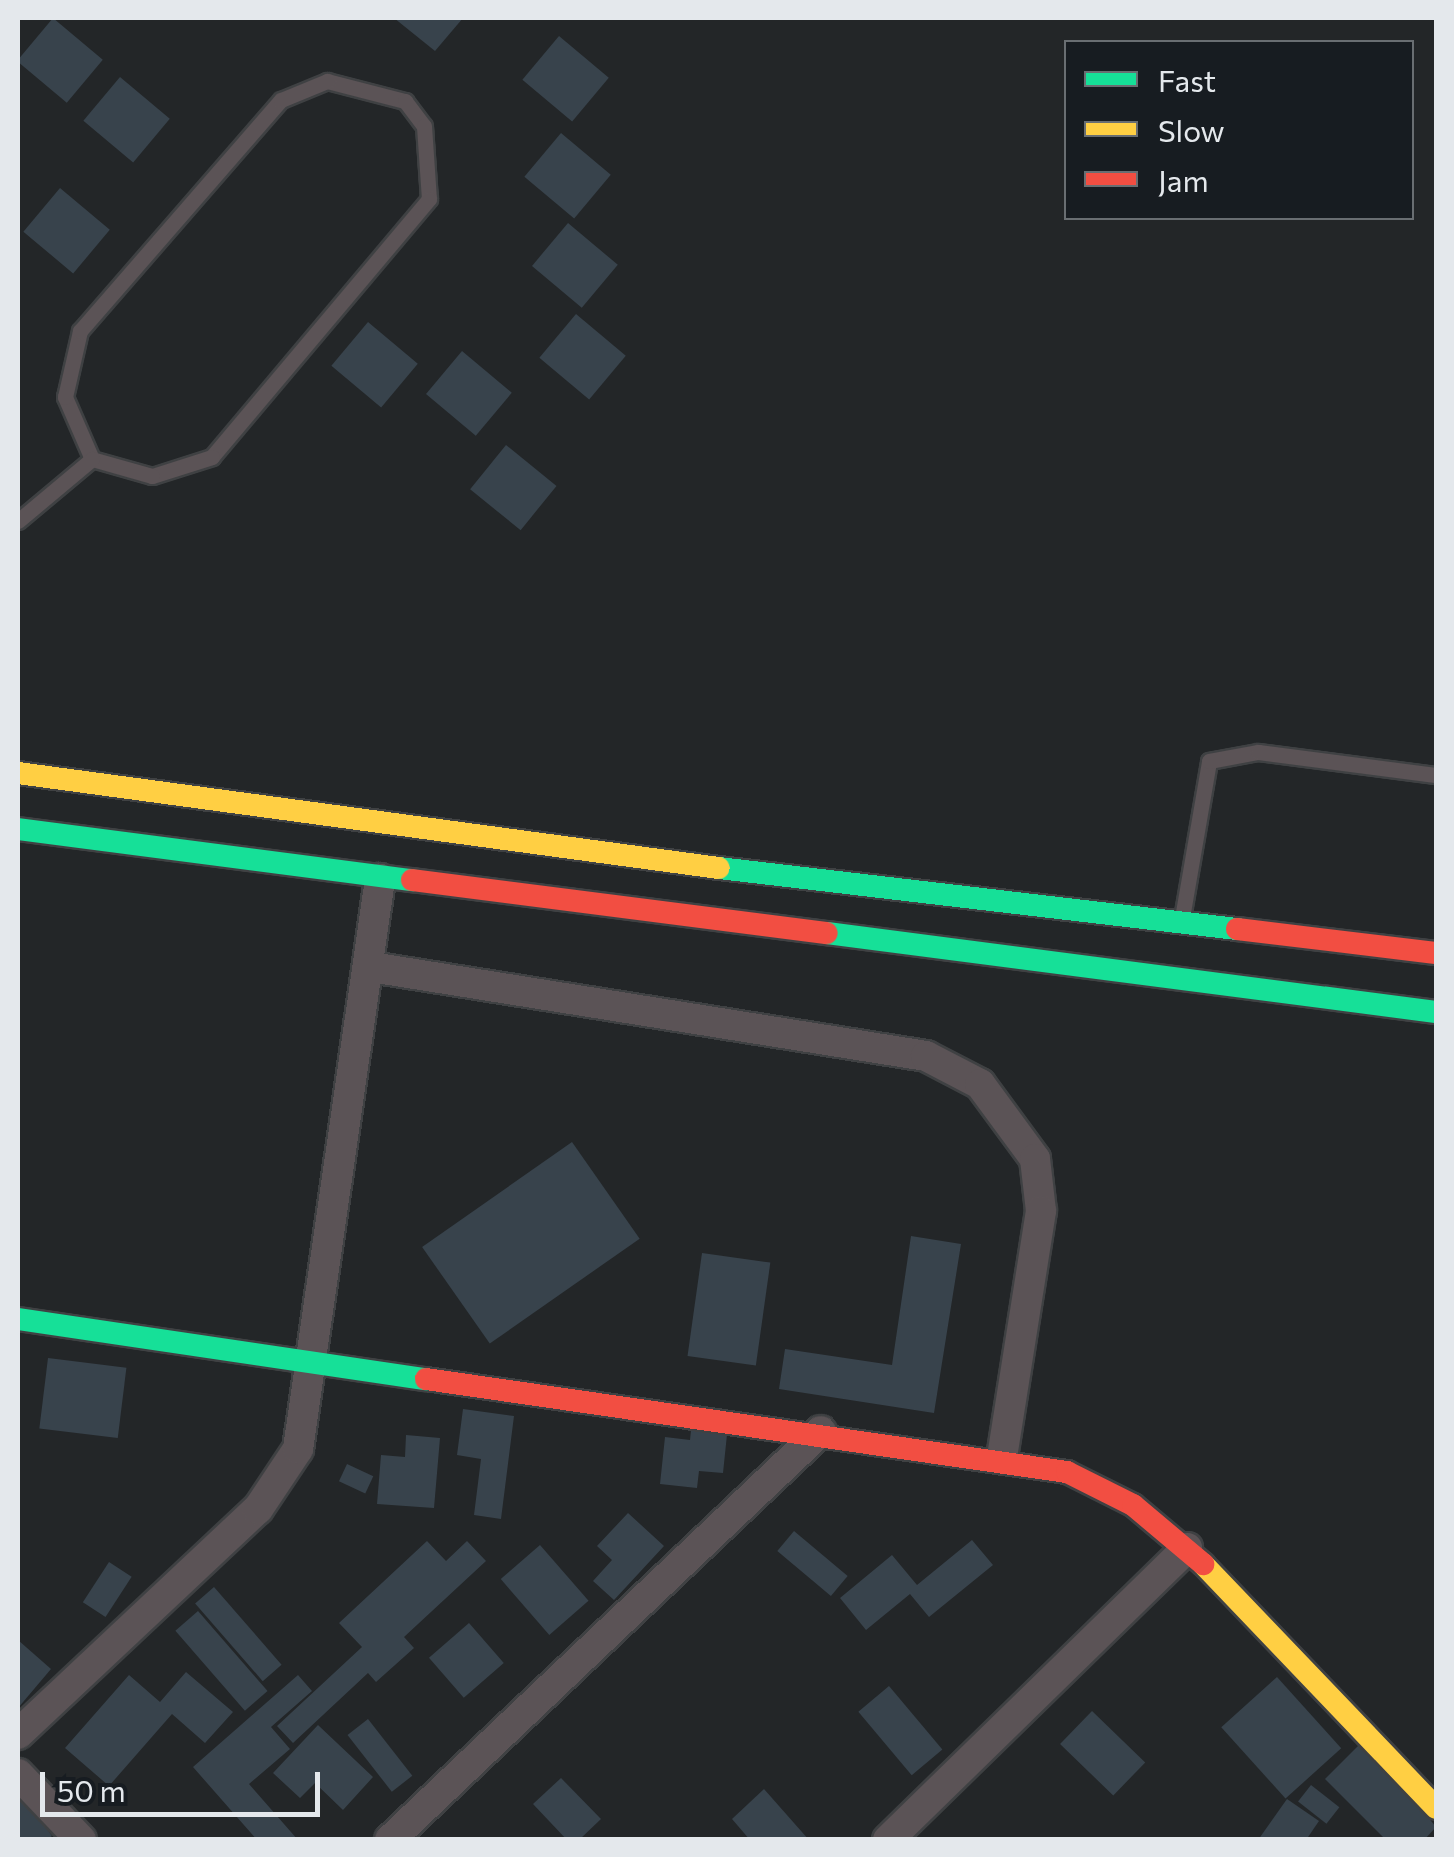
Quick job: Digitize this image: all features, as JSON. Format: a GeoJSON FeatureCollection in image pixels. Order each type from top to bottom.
{"type":"FeatureCollection","features":[{"type":"Feature","properties":{"kind":"main road"},"geometry":{"type":"LineString","coordinates":[[18,773],[514,844],[1436,953]]}},
{"type":"Feature","properties":{"kind":"main road"},"geometry":{"type":"LineString","coordinates":[[18,829],[380,879],[1436,1012]]}},
{"type":"Feature","properties":{"kind":"main road"},"geometry":{"type":"LineString","coordinates":[[18,1319],[1002,1456],[1104,1487],[1187,1548],[1436,1808]]}},
{"type":"Feature","properties":{"kind":"street"},"geometry":{"type":"LineString","coordinates":[[18,1734],[280,1482],[298,1449],[317,1358],[380,879]]}},
{"type":"Feature","properties":{"kind":"street"},"geometry":{"type":"LineString","coordinates":[[371,967],[926,1056],[980,1084],[1035,1160],[1041,1211],[1002,1456]]}},
{"type":"Feature","properties":{"kind":"street"},"geometry":{"type":"LineString","coordinates":[[390,1840],[821,1431]]}},
{"type":"Feature","properties":{"kind":"street"},"geometry":{"type":"LineString","coordinates":[[888,1840],[1187,1548]]}},
{"type":"Feature","properties":{"kind":"street"},"geometry":{"type":"LineString","coordinates":[[18,1774],[80,1840]]}},
{"type":"Feature","properties":{"kind":"lane"},"geometry":{"type":"LineString","coordinates":[[328,81],[404,101],[424,126],[429,198],[212,457],[152,476],[92,459],[65,397],[80,331],[281,100],[328,81]]}},
{"type":"Feature","properties":{"kind":"lane"},"geometry":{"type":"LineString","coordinates":[[18,521],[92,459]]}},
{"type":"Feature","properties":{"kind":"lane"},"geometry":{"type":"LineString","coordinates":[[1182,920],[1209,761],[1258,752],[1436,775]]}},
{"type":"Feature","properties":{"kind":"building"},"geometry":{"type":"Polygon","coordinates":[[[53,18],[103,60],[67,103],[18,62],[53,18]]]}},
{"type":"Feature","properties":{"kind":"building"},"geometry":{"type":"Polygon","coordinates":[[[394,18],[463,18],[435,51],[394,18]]]}},
{"type":"Feature","properties":{"kind":"building"},"geometry":{"type":"Polygon","coordinates":[[[559,36],[609,78],[572,121],[522,80],[559,36]]]}},
{"type":"Feature","properties":{"kind":"building"},"geometry":{"type":"Polygon","coordinates":[[[120,77],[170,119],[133,162],[83,121],[120,77]]]}},
{"type":"Feature","properties":{"kind":"building"},"geometry":{"type":"Polygon","coordinates":[[[561,133],[611,175],[574,218],[524,177],[561,133]]]}},
{"type":"Feature","properties":{"kind":"building"},"geometry":{"type":"Polygon","coordinates":[[[60,188],[110,230],[73,273],[23,232],[60,188]]]}},
{"type":"Feature","properties":{"kind":"building"},"geometry":{"type":"Polygon","coordinates":[[[568,223],[618,265],[582,308],[532,266],[568,223]]]}},
{"type":"Feature","properties":{"kind":"building"},"geometry":{"type":"Polygon","coordinates":[[[576,314],[626,356],[589,399],[539,358],[576,314]]]}},
{"type":"Feature","properties":{"kind":"building"},"geometry":{"type":"Polygon","coordinates":[[[368,322],[418,364],[381,407],[331,366],[368,322]]]}},
{"type":"Feature","properties":{"kind":"building"},"geometry":{"type":"Polygon","coordinates":[[[462,351],[512,393],[476,436],[426,394],[462,351]]]}},
{"type":"Feature","properties":{"kind":"building"},"geometry":{"type":"Polygon","coordinates":[[[506,445],[557,486],[521,530],[470,489],[506,445]]]}},
{"type":"Feature","properties":{"kind":"building"},"geometry":{"type":"Polygon","coordinates":[[[572,1142],[640,1239],[490,1344],[422,1247],[572,1142]]]}},
{"type":"Feature","properties":{"kind":"building"},"geometry":{"type":"Polygon","coordinates":[[[911,1236],[961,1244],[934,1413],[779,1389],[785,1349],[892,1365],[911,1236]]]}},
{"type":"Feature","properties":{"kind":"building"},"geometry":{"type":"Polygon","coordinates":[[[702,1253],[770,1263],[756,1366],[688,1356],[702,1253]]]}},
{"type":"Feature","properties":{"kind":"building"},"geometry":{"type":"Polygon","coordinates":[[[48,1358],[126,1368],[118,1438],[39,1428],[48,1358]]]}},
{"type":"Feature","properties":{"kind":"building"},"geometry":{"type":"Polygon","coordinates":[[[463,1409],[514,1416],[501,1519],[474,1515],[481,1459],[457,1455],[463,1409]]]}},
{"type":"Feature","properties":{"kind":"building"},"geometry":{"type":"Polygon","coordinates":[[[692,1421],[728,1425],[723,1473],[699,1471],[697,1488],[660,1484],[665,1437],[690,1440],[692,1421]]]}},
{"type":"Feature","properties":{"kind":"building"},"geometry":{"type":"Polygon","coordinates":[[[406,1435],[440,1438],[434,1508],[377,1504],[381,1455],[405,1457],[406,1435]]]}},
{"type":"Feature","properties":{"kind":"building"},"geometry":{"type":"Polygon","coordinates":[[[347,1464],[373,1476],[365,1493],[339,1481],[347,1464]]]}},
{"type":"Feature","properties":{"kind":"building"},"geometry":{"type":"Polygon","coordinates":[[[628,1513],[664,1546],[614,1600],[593,1581],[612,1560],[597,1546],[628,1513]]]}},
{"type":"Feature","properties":{"kind":"building"},"geometry":{"type":"Polygon","coordinates":[[[794,1531],[848,1576],[831,1596],[777,1551],[794,1531]]]}},
{"type":"Feature","properties":{"kind":"building"},"geometry":{"type":"Polygon","coordinates":[[[972,1540],[993,1565],[929,1617],[910,1594],[866,1630],[840,1598],[892,1555],[917,1585],[972,1540]]]}},
{"type":"Feature","properties":{"kind":"building"},"geometry":{"type":"Polygon","coordinates":[[[427,1541],[446,1561],[467,1541],[486,1561],[404,1637],[414,1648],[376,1682],[368,1673],[293,1743],[277,1726],[362,1647],[339,1623],[427,1541]]]}},
{"type":"Feature","properties":{"kind":"building"},"geometry":{"type":"Polygon","coordinates":[[[540,1545],[589,1601],[549,1635],[501,1579],[540,1545]]]}},
{"type":"Feature","properties":{"kind":"building"},"geometry":{"type":"Polygon","coordinates":[[[109,1562],[132,1577],[106,1617],[83,1602],[109,1562]]]}},
{"type":"Feature","properties":{"kind":"building"},"geometry":{"type":"Polygon","coordinates":[[[214,1587],[282,1665],[263,1681],[195,1603],[214,1587]]]}},
{"type":"Feature","properties":{"kind":"building"},"geometry":{"type":"Polygon","coordinates":[[[198,1611],[268,1691],[245,1711],[175,1631],[198,1611]]]}},
{"type":"Feature","properties":{"kind":"building"},"geometry":{"type":"Polygon","coordinates":[[[469,1623],[504,1663],[464,1698],[429,1658],[469,1623]]]}},
{"type":"Feature","properties":{"kind":"building"},"geometry":{"type":"Polygon","coordinates":[[[18,1640],[51,1669],[18,1708],[18,1640]]]}},
{"type":"Feature","properties":{"kind":"building"},"geometry":{"type":"Polygon","coordinates":[[[186,1672],[233,1712],[205,1743],[172,1714],[109,1786],[65,1748],[129,1675],[160,1702],[186,1672]]]}},
{"type":"Feature","properties":{"kind":"building"},"geometry":{"type":"Polygon","coordinates":[[[298,1675],[312,1691],[271,1727],[290,1749],[249,1784],[298,1840],[257,1840],[193,1767],[298,1675]]]}},
{"type":"Feature","properties":{"kind":"building"},"geometry":{"type":"Polygon","coordinates":[[[1277,1677],[1341,1748],[1286,1799],[1221,1727],[1277,1677]]]}},
{"type":"Feature","properties":{"kind":"building"},"geometry":{"type":"Polygon","coordinates":[[[889,1686],[942,1750],[912,1775],[858,1712],[889,1686]]]}},
{"type":"Feature","properties":{"kind":"building"},"geometry":{"type":"Polygon","coordinates":[[[1092,1711],[1145,1762],[1113,1795],[1060,1744],[1092,1711]]]}},
{"type":"Feature","properties":{"kind":"building"},"geometry":{"type":"Polygon","coordinates":[[[368,1719],[412,1776],[392,1792],[348,1735],[368,1719]]]}},
{"type":"Feature","properties":{"kind":"building"},"geometry":{"type":"Polygon","coordinates":[[[318,1725],[373,1777],[343,1810],[315,1783],[300,1798],[273,1773],[318,1725]]]}},
{"type":"Feature","properties":{"kind":"building"},"geometry":{"type":"Polygon","coordinates":[[[1365,1739],[1436,1827],[1424,1840],[1386,1840],[1325,1779],[1365,1739]]]}},
{"type":"Feature","properties":{"kind":"building"},"geometry":{"type":"Polygon","coordinates":[[[561,1778],[601,1819],[579,1840],[567,1840],[533,1804],[561,1778]]]}},
{"type":"Feature","properties":{"kind":"building"},"geometry":{"type":"Polygon","coordinates":[[[1311,1785],[1339,1807],[1326,1824],[1298,1802],[1311,1785]]]}},
{"type":"Feature","properties":{"kind":"building"},"geometry":{"type":"Polygon","coordinates":[[[18,1789],[52,1836],[46,1840],[18,1840],[18,1789]]]}},
{"type":"Feature","properties":{"kind":"building"},"geometry":{"type":"Polygon","coordinates":[[[764,1789],[809,1840],[750,1840],[732,1819],[764,1789]]]}},
{"type":"Feature","properties":{"kind":"building"},"geometry":{"type":"Polygon","coordinates":[[[1287,1799],[1319,1821],[1306,1840],[1258,1840],[1287,1799]]]}},
{"type":"Feature","properties":{"kind":"traffic: fast"},"geometry":{"type":"LineString","coordinates":[[18,829],[412,880]]}},
{"type":"Feature","properties":{"kind":"traffic: fast"},"geometry":{"type":"LineString","coordinates":[[719,868],[1237,929]]}},
{"type":"Feature","properties":{"kind":"traffic: fast"},"geometry":{"type":"LineString","coordinates":[[827,933],[1436,1012]]}},
{"type":"Feature","properties":{"kind":"traffic: fast"},"geometry":{"type":"LineString","coordinates":[[18,1319],[426,1379]]}},
{"type":"Feature","properties":{"kind":"traffic: slow"},"geometry":{"type":"LineString","coordinates":[[18,773],[719,868]]}},
{"type":"Feature","properties":{"kind":"traffic: slow"},"geometry":{"type":"LineString","coordinates":[[1203,1564],[1436,1808]]}},
{"type":"Feature","properties":{"kind":"traffic: jam"},"geometry":{"type":"LineString","coordinates":[[412,880],[827,933]]}},
{"type":"Feature","properties":{"kind":"traffic: jam"},"geometry":{"type":"LineString","coordinates":[[1237,929],[1436,953]]}},
{"type":"Feature","properties":{"kind":"traffic: jam"},"geometry":{"type":"LineString","coordinates":[[426,1379],[1067,1472],[1133,1505],[1203,1564]]}}]}
